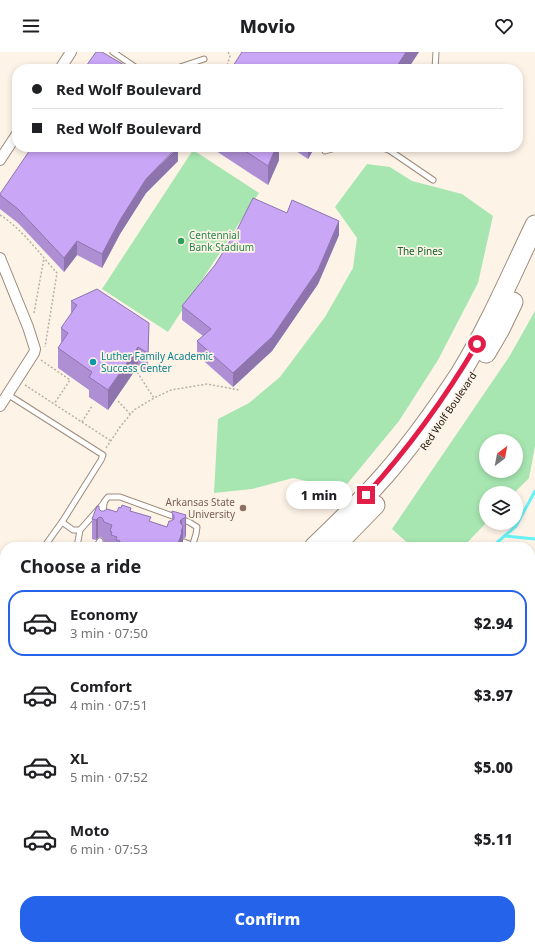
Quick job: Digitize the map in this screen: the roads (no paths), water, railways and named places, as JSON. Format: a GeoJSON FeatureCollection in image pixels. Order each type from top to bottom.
{"type":"FeatureCollection","features":[{"type":"Feature","properties":{"kind":"highway","name":"Red Wolf Boulevard"},"geometry":{"type":"LineString","coordinates":[[319,542],[357,505],[407,448],[460,374],[495,310],[535,225]]}},
{"type":"Feature","properties":{"kind":"highway","name":"Red Wolf Boulevard"},"geometry":{"type":"LineString","coordinates":[[339,542],[413,461],[443,420],[500,329],[535,256]]}},
{"type":"Feature","properties":{"kind":"street"},"geometry":{"type":"LineString","coordinates":[[63,64],[71,52]]}},
{"type":"Feature","properties":{"kind":"street"},"geometry":{"type":"LineString","coordinates":[[0,160],[12,142]]}},
{"type":"Feature","properties":{"kind":"street"},"geometry":{"type":"LineString","coordinates":[[0,258],[28,327],[34,349],[34,352],[0,406]]}},
{"type":"Feature","properties":{"kind":"lane"},"geometry":{"type":"LineString","coordinates":[[113,52],[131,64]]}},
{"type":"Feature","properties":{"kind":"lane"},"geometry":{"type":"LineString","coordinates":[[435,64],[436,52]]}},
{"type":"Feature","properties":{"kind":"lane"},"geometry":{"type":"LineString","coordinates":[[189,64],[204,59]]}},
{"type":"Feature","properties":{"kind":"lane"},"geometry":{"type":"LineString","coordinates":[[395,152],[433,180]]}},
{"type":"Feature","properties":{"kind":"lane"},"geometry":{"type":"LineString","coordinates":[[7,394],[102,455],[101,460],[48,542]]}},
{"type":"Feature","properties":{"kind":"lane"},"geometry":{"type":"LineString","coordinates":[[78,542],[80,530],[108,497],[120,497],[189,522],[197,527],[193,542]]}},
{"type":"Feature","properties":{"kind":"lane"},"geometry":{"type":"LineString","coordinates":[[104,503],[103,518],[111,518]]}},
{"type":"Feature","properties":{"kind":"lane"},"geometry":{"type":"LineString","coordinates":[[62,522],[73,530],[80,530]]}},
{"type":"Feature","properties":{"kind":"waterway"},"geometry":{"type":"LineString","coordinates":[[498,542],[516,526],[535,491]]}},
{"type":"Feature","properties":{"kind":"waterway"},"geometry":{"type":"LineString","coordinates":[[505,536],[535,539]]}},
{"type":"Feature","properties":{"kind":"place","name":"Centennial Bank Stadium"},"geometry":{"type":"Point","coordinates":[181,241]}},
{"type":"Feature","properties":{"kind":"place","name":"Luther Family Academic Success Center"},"geometry":{"type":"Point","coordinates":[93,362]}},
{"type":"Feature","properties":{"kind":"place","name":"Arkansas State University"},"geometry":{"type":"Point","coordinates":[243,508]}},
{"type":"Feature","properties":{"kind":"park label","name":"The Pines"},"geometry":{"type":"Point","coordinates":[420,251]}}]}
